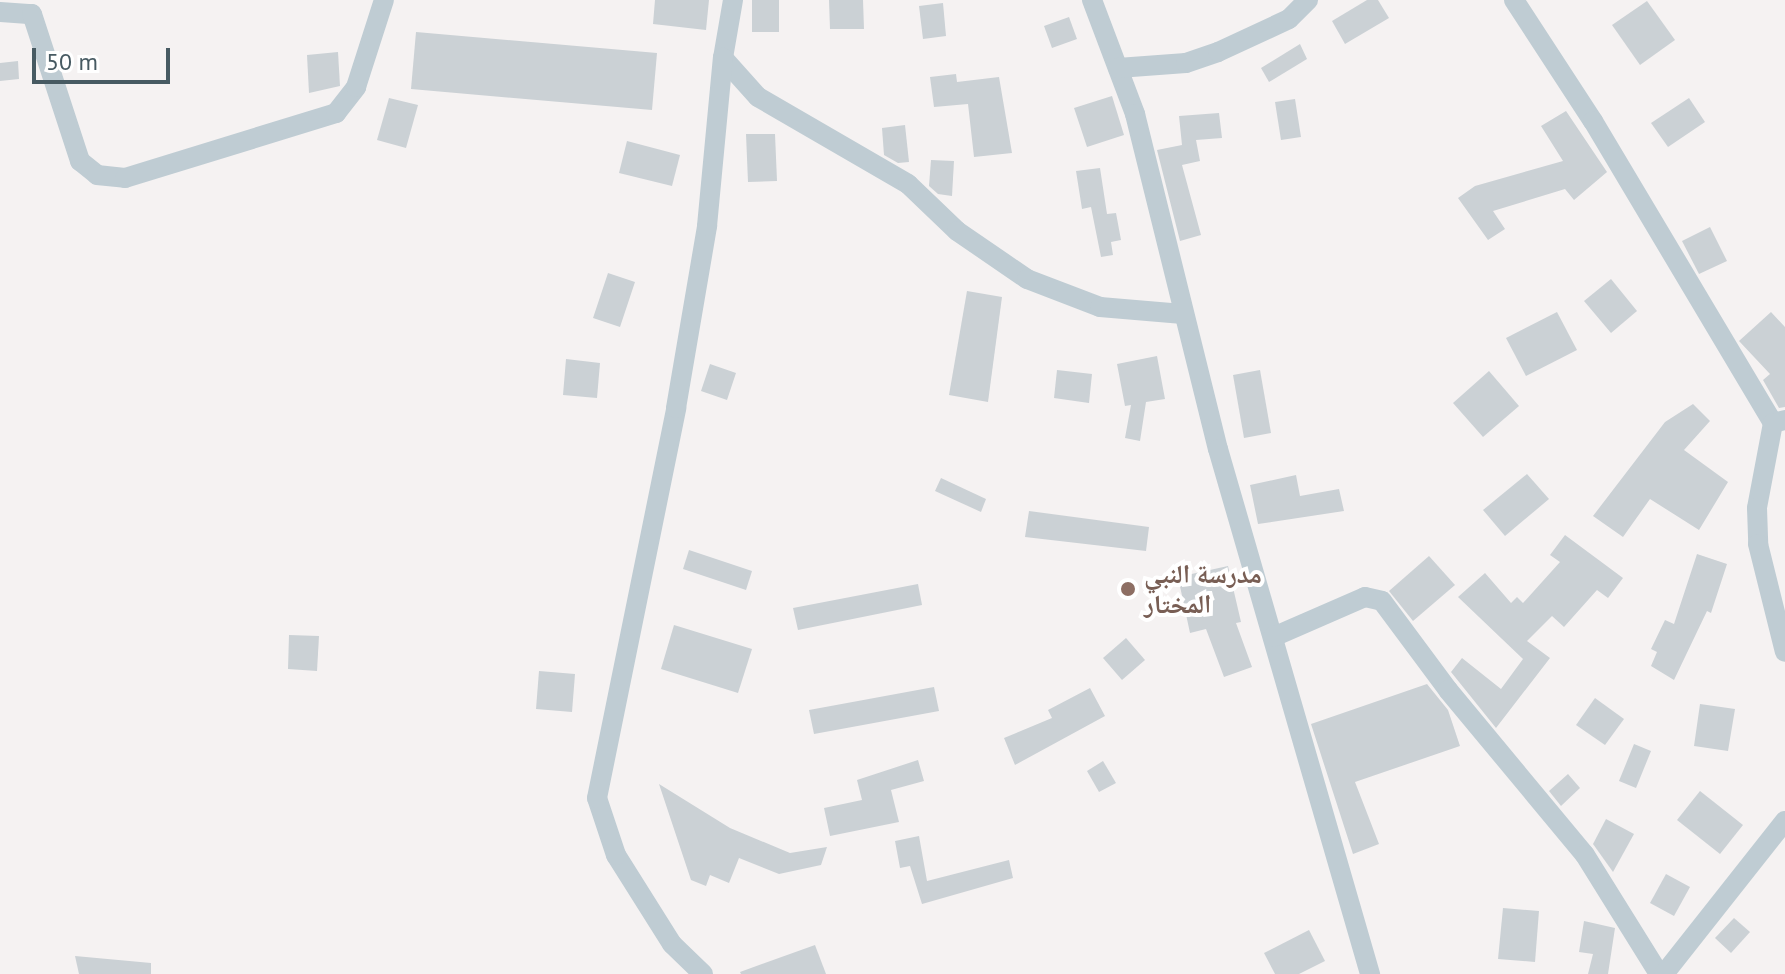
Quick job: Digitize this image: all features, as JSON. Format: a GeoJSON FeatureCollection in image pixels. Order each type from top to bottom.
{"type":"FeatureCollection","features":[{"type":"Feature","properties":{"kind":"street"},"geometry":{"type":"LineString","coordinates":[[0,12],[32,14],[80,161],[97,175],[125,178],[336,113],[356,87],[384,0]]}},
{"type":"Feature","properties":{"kind":"street"},"geometry":{"type":"LineString","coordinates":[[703,974],[672,944],[616,855],[597,798],[682,378],[707,226],[723,58],[733,0]]}},
{"type":"Feature","properties":{"kind":"street"},"geometry":{"type":"LineString","coordinates":[[1092,0],[1135,114],[1183,314],[1370,974]]}},
{"type":"Feature","properties":{"kind":"street"},"geometry":{"type":"LineString","coordinates":[[1118,68],[1186,63],[1218,52],[1289,19],[1308,0]]}},
{"type":"Feature","properties":{"kind":"street"},"geometry":{"type":"LineString","coordinates":[[1514,0],[1593,121],[1779,422],[1757,508],[1758,544],[1785,652]]}},
{"type":"Feature","properties":{"kind":"street"},"geometry":{"type":"LineString","coordinates":[[723,58],[758,97],[908,184],[957,231],[1027,279],[1100,307],[1183,314]]}},
{"type":"Feature","properties":{"kind":"street"},"geometry":{"type":"LineString","coordinates":[[1273,637],[1365,597],[1382,601],[1448,690],[1585,855],[1661,974],[1785,821]]}},
{"type":"Feature","properties":{"kind":"building"},"geometry":{"type":"Polygon","coordinates":[[[655,0],[709,0],[706,30],[653,24],[655,0]]]}},
{"type":"Feature","properties":{"kind":"building"},"geometry":{"type":"Polygon","coordinates":[[[752,0],[779,0],[779,32],[752,32],[752,0]]]}},
{"type":"Feature","properties":{"kind":"building"},"geometry":{"type":"Polygon","coordinates":[[[829,0],[863,0],[864,29],[830,29],[829,0]]]}},
{"type":"Feature","properties":{"kind":"building"},"geometry":{"type":"Polygon","coordinates":[[[1367,0],[1378,0],[1389,18],[1345,44],[1332,21],[1367,0]]]}},
{"type":"Feature","properties":{"kind":"building"},"geometry":{"type":"Polygon","coordinates":[[[1647,1],[1675,40],[1640,65],[1612,25],[1647,1]]]}},
{"type":"Feature","properties":{"kind":"building"},"geometry":{"type":"Polygon","coordinates":[[[943,3],[946,36],[923,39],[919,6],[943,3]]]}},
{"type":"Feature","properties":{"kind":"building"},"geometry":{"type":"Polygon","coordinates":[[[1069,17],[1077,39],[1052,48],[1044,26],[1069,17]]]}},
{"type":"Feature","properties":{"kind":"building"},"geometry":{"type":"Polygon","coordinates":[[[416,32],[657,53],[652,110],[411,89],[416,32]]]}},
{"type":"Feature","properties":{"kind":"building"},"geometry":{"type":"Polygon","coordinates":[[[1300,44],[1307,59],[1269,82],[1261,68],[1300,44]]]}},
{"type":"Feature","properties":{"kind":"building"},"geometry":{"type":"Polygon","coordinates":[[[338,52],[340,86],[309,93],[307,55],[338,52]]]}},
{"type":"Feature","properties":{"kind":"building"},"geometry":{"type":"Polygon","coordinates":[[[18,61],[19,79],[0,81],[0,63],[18,61]]]}},
{"type":"Feature","properties":{"kind":"building"},"geometry":{"type":"Polygon","coordinates":[[[956,74],[957,82],[999,77],[1012,153],[974,157],[968,104],[934,107],[930,77],[956,74]]]}},
{"type":"Feature","properties":{"kind":"building"},"geometry":{"type":"Polygon","coordinates":[[[1112,96],[1124,135],[1087,147],[1074,108],[1112,96]]]}},
{"type":"Feature","properties":{"kind":"building"},"geometry":{"type":"Polygon","coordinates":[[[389,98],[418,105],[406,148],[377,140],[389,98]]]}},
{"type":"Feature","properties":{"kind":"building"},"geometry":{"type":"Polygon","coordinates":[[[1689,98],[1705,122],[1668,147],[1651,123],[1689,98]]]}},
{"type":"Feature","properties":{"kind":"building"},"geometry":{"type":"Polygon","coordinates":[[[1295,99],[1301,137],[1281,140],[1275,102],[1295,99]]]}},
{"type":"Feature","properties":{"kind":"building"},"geometry":{"type":"Polygon","coordinates":[[[1566,111],[1607,172],[1574,200],[1565,189],[1493,211],[1505,229],[1488,240],[1458,198],[1475,186],[1563,161],[1541,126],[1566,111]]]}},
{"type":"Feature","properties":{"kind":"building"},"geometry":{"type":"Polygon","coordinates":[[[1219,113],[1222,138],[1196,140],[1200,161],[1182,165],[1201,235],[1180,241],[1157,150],[1182,145],[1179,116],[1219,113]]]}},
{"type":"Feature","properties":{"kind":"building"},"geometry":{"type":"Polygon","coordinates":[[[905,125],[909,162],[898,163],[884,155],[882,128],[905,125]]]}},
{"type":"Feature","properties":{"kind":"building"},"geometry":{"type":"Polygon","coordinates":[[[746,134],[775,134],[777,181],[748,182],[746,134]]]}},
{"type":"Feature","properties":{"kind":"building"},"geometry":{"type":"Polygon","coordinates":[[[627,141],[680,155],[672,186],[619,173],[627,141]]]}},
{"type":"Feature","properties":{"kind":"building"},"geometry":{"type":"Polygon","coordinates":[[[931,160],[954,161],[952,196],[938,194],[929,186],[931,160]]]}},
{"type":"Feature","properties":{"kind":"building"},"geometry":{"type":"Polygon","coordinates":[[[1100,168],[1107,214],[1116,213],[1121,240],[1111,242],[1113,255],[1101,257],[1091,207],[1082,209],[1076,171],[1100,168]]]}},
{"type":"Feature","properties":{"kind":"building"},"geometry":{"type":"Polygon","coordinates":[[[1710,227],[1727,261],[1699,274],[1682,241],[1710,227]]]}},
{"type":"Feature","properties":{"kind":"building"},"geometry":{"type":"Polygon","coordinates":[[[608,273],[635,282],[620,327],[593,318],[608,273]]]}},
{"type":"Feature","properties":{"kind":"building"},"geometry":{"type":"Polygon","coordinates":[[[1611,279],[1637,311],[1611,333],[1584,301],[1611,279]]]}},
{"type":"Feature","properties":{"kind":"building"},"geometry":{"type":"Polygon","coordinates":[[[967,291],[1002,297],[988,402],[949,395],[967,291]]]}},
{"type":"Feature","properties":{"kind":"building"},"geometry":{"type":"Polygon","coordinates":[[[1557,312],[1577,350],[1526,376],[1506,338],[1557,312]]]}},
{"type":"Feature","properties":{"kind":"building"},"geometry":{"type":"Polygon","coordinates":[[[1771,312],[1785,327],[1785,407],[1779,408],[1763,380],[1770,374],[1739,341],[1771,312]]]}},
{"type":"Feature","properties":{"kind":"building"},"geometry":{"type":"Polygon","coordinates":[[[1157,356],[1165,399],[1146,402],[1140,441],[1125,438],[1131,405],[1125,406],[1117,364],[1157,356]]]}},
{"type":"Feature","properties":{"kind":"building"},"geometry":{"type":"Polygon","coordinates":[[[566,359],[600,363],[597,398],[563,395],[566,359]]]}},
{"type":"Feature","properties":{"kind":"building"},"geometry":{"type":"Polygon","coordinates":[[[710,364],[736,373],[727,400],[701,391],[710,364]]]}},
{"type":"Feature","properties":{"kind":"building"},"geometry":{"type":"Polygon","coordinates":[[[1057,370],[1092,374],[1089,403],[1054,398],[1057,370]]]}},
{"type":"Feature","properties":{"kind":"building"},"geometry":{"type":"Polygon","coordinates":[[[1260,370],[1271,433],[1244,438],[1233,375],[1260,370]]]}},
{"type":"Feature","properties":{"kind":"building"},"geometry":{"type":"Polygon","coordinates":[[[1489,371],[1519,406],[1483,437],[1453,403],[1489,371]]]}},
{"type":"Feature","properties":{"kind":"building"},"geometry":{"type":"Polygon","coordinates":[[[1693,404],[1710,421],[1684,450],[1728,482],[1699,530],[1650,499],[1623,537],[1593,516],[1665,422],[1693,404]]]}},
{"type":"Feature","properties":{"kind":"building"},"geometry":{"type":"Polygon","coordinates":[[[1527,474],[1549,499],[1505,536],[1483,510],[1527,474]]]}},
{"type":"Feature","properties":{"kind":"building"},"geometry":{"type":"Polygon","coordinates":[[[1296,475],[1300,496],[1339,489],[1344,511],[1258,524],[1250,485],[1296,475]]]}},
{"type":"Feature","properties":{"kind":"building"},"geometry":{"type":"Polygon","coordinates":[[[941,478],[986,499],[981,512],[935,491],[941,478]]]}},
{"type":"Feature","properties":{"kind":"building"},"geometry":{"type":"Polygon","coordinates":[[[1029,511],[1149,527],[1146,551],[1025,537],[1029,511]]]}},
{"type":"Feature","properties":{"kind":"building"},"geometry":{"type":"Polygon","coordinates":[[[1565,535],[1623,578],[1608,598],[1597,590],[1564,627],[1552,616],[1527,641],[1550,658],[1496,728],[1451,672],[1462,658],[1501,689],[1523,659],[1458,597],[1485,573],[1511,603],[1517,597],[1523,603],[1560,562],[1550,555],[1565,535]]]}},
{"type":"Feature","properties":{"kind":"building"},"geometry":{"type":"Polygon","coordinates":[[[689,550],[752,571],[746,590],[683,569],[689,550]]]}},
{"type":"Feature","properties":{"kind":"building"},"geometry":{"type":"Polygon","coordinates":[[[1697,554],[1727,564],[1711,613],[1707,611],[1674,680],[1651,666],[1657,652],[1651,649],[1665,620],[1674,624],[1697,554]]]}},
{"type":"Feature","properties":{"kind":"building"},"geometry":{"type":"Polygon","coordinates":[[[1429,556],[1455,585],[1413,621],[1389,591],[1429,556]]]}},
{"type":"Feature","properties":{"kind":"building"},"geometry":{"type":"Polygon","coordinates":[[[1228,566],[1241,622],[1236,623],[1252,667],[1224,677],[1206,629],[1190,633],[1178,577],[1228,566]]]}},
{"type":"Feature","properties":{"kind":"building"},"geometry":{"type":"Polygon","coordinates":[[[918,584],[922,605],[798,630],[793,608],[918,584]]]}},
{"type":"Feature","properties":{"kind":"building"},"geometry":{"type":"Polygon","coordinates":[[[674,625],[752,649],[738,693],[661,669],[674,625]]]}},
{"type":"Feature","properties":{"kind":"building"},"geometry":{"type":"Polygon","coordinates":[[[289,635],[319,636],[317,671],[288,669],[289,635]]]}},
{"type":"Feature","properties":{"kind":"building"},"geometry":{"type":"Polygon","coordinates":[[[1126,638],[1145,660],[1122,680],[1103,658],[1126,638]]]}},
{"type":"Feature","properties":{"kind":"building"},"geometry":{"type":"Polygon","coordinates":[[[539,671],[575,674],[572,712],[536,709],[539,671]]]}},
{"type":"Feature","properties":{"kind":"building"},"geometry":{"type":"Polygon","coordinates":[[[1427,684],[1448,710],[1460,746],[1355,782],[1379,844],[1353,854],[1311,724],[1427,684]]]}},
{"type":"Feature","properties":{"kind":"building"},"geometry":{"type":"Polygon","coordinates":[[[934,687],[939,711],[814,734],[809,710],[934,687]]]}},
{"type":"Feature","properties":{"kind":"building"},"geometry":{"type":"Polygon","coordinates":[[[1090,688],[1105,716],[1015,765],[1004,738],[1052,718],[1048,710],[1090,688]]]}},
{"type":"Feature","properties":{"kind":"building"},"geometry":{"type":"Polygon","coordinates":[[[1595,698],[1624,719],[1605,745],[1576,725],[1595,698]]]}},
{"type":"Feature","properties":{"kind":"building"},"geometry":{"type":"Polygon","coordinates":[[[1700,704],[1735,709],[1728,751],[1694,746],[1700,704]]]}},
{"type":"Feature","properties":{"kind":"building"},"geometry":{"type":"Polygon","coordinates":[[[1634,744],[1651,751],[1636,788],[1619,781],[1634,744]]]}},
{"type":"Feature","properties":{"kind":"building"},"geometry":{"type":"Polygon","coordinates":[[[918,760],[924,781],[891,790],[899,822],[830,836],[824,808],[862,800],[857,780],[918,760]]]}},
{"type":"Feature","properties":{"kind":"building"},"geometry":{"type":"Polygon","coordinates":[[[1103,761],[1116,783],[1099,792],[1087,771],[1103,761]]]}},
{"type":"Feature","properties":{"kind":"building"},"geometry":{"type":"Polygon","coordinates":[[[1568,774],[1580,788],[1561,806],[1549,791],[1568,774]]]}},
{"type":"Feature","properties":{"kind":"building"},"geometry":{"type":"Polygon","coordinates":[[[659,784],[730,828],[790,853],[827,847],[821,865],[779,874],[739,858],[729,883],[710,875],[706,886],[691,880],[659,784]]]}},
{"type":"Feature","properties":{"kind":"building"},"geometry":{"type":"Polygon","coordinates":[[[1700,791],[1743,825],[1720,854],[1677,820],[1700,791]]]}},
{"type":"Feature","properties":{"kind":"building"},"geometry":{"type":"Polygon","coordinates":[[[1606,819],[1634,834],[1613,872],[1593,844],[1606,819]]]}},
{"type":"Feature","properties":{"kind":"building"},"geometry":{"type":"Polygon","coordinates":[[[919,836],[927,881],[1009,860],[1013,878],[922,904],[910,866],[900,868],[895,841],[919,836]]]}},
{"type":"Feature","properties":{"kind":"building"},"geometry":{"type":"Polygon","coordinates":[[[1666,874],[1690,887],[1674,916],[1650,903],[1666,874]]]}},
{"type":"Feature","properties":{"kind":"building"},"geometry":{"type":"Polygon","coordinates":[[[1503,908],[1539,911],[1535,962],[1498,959],[1503,908]]]}},
{"type":"Feature","properties":{"kind":"building"},"geometry":{"type":"Polygon","coordinates":[[[1734,918],[1750,932],[1731,953],[1715,938],[1734,918]]]}},
{"type":"Feature","properties":{"kind":"building"},"geometry":{"type":"Polygon","coordinates":[[[1584,921],[1615,928],[1608,974],[1588,974],[1593,954],[1579,952],[1584,921]]]}},
{"type":"Feature","properties":{"kind":"building"},"geometry":{"type":"Polygon","coordinates":[[[1309,930],[1325,961],[1299,974],[1275,974],[1264,953],[1309,930]]]}},
{"type":"Feature","properties":{"kind":"building"},"geometry":{"type":"Polygon","coordinates":[[[815,945],[826,974],[740,972],[815,945]]]}},
{"type":"Feature","properties":{"kind":"building"},"geometry":{"type":"Polygon","coordinates":[[[75,956],[151,963],[151,974],[79,974],[75,956]]]}},
{"type":"Feature","properties":{"kind":"place","name":"مدرسة النبي المختار"},"geometry":{"type":"Point","coordinates":[1128,589]}}]}
